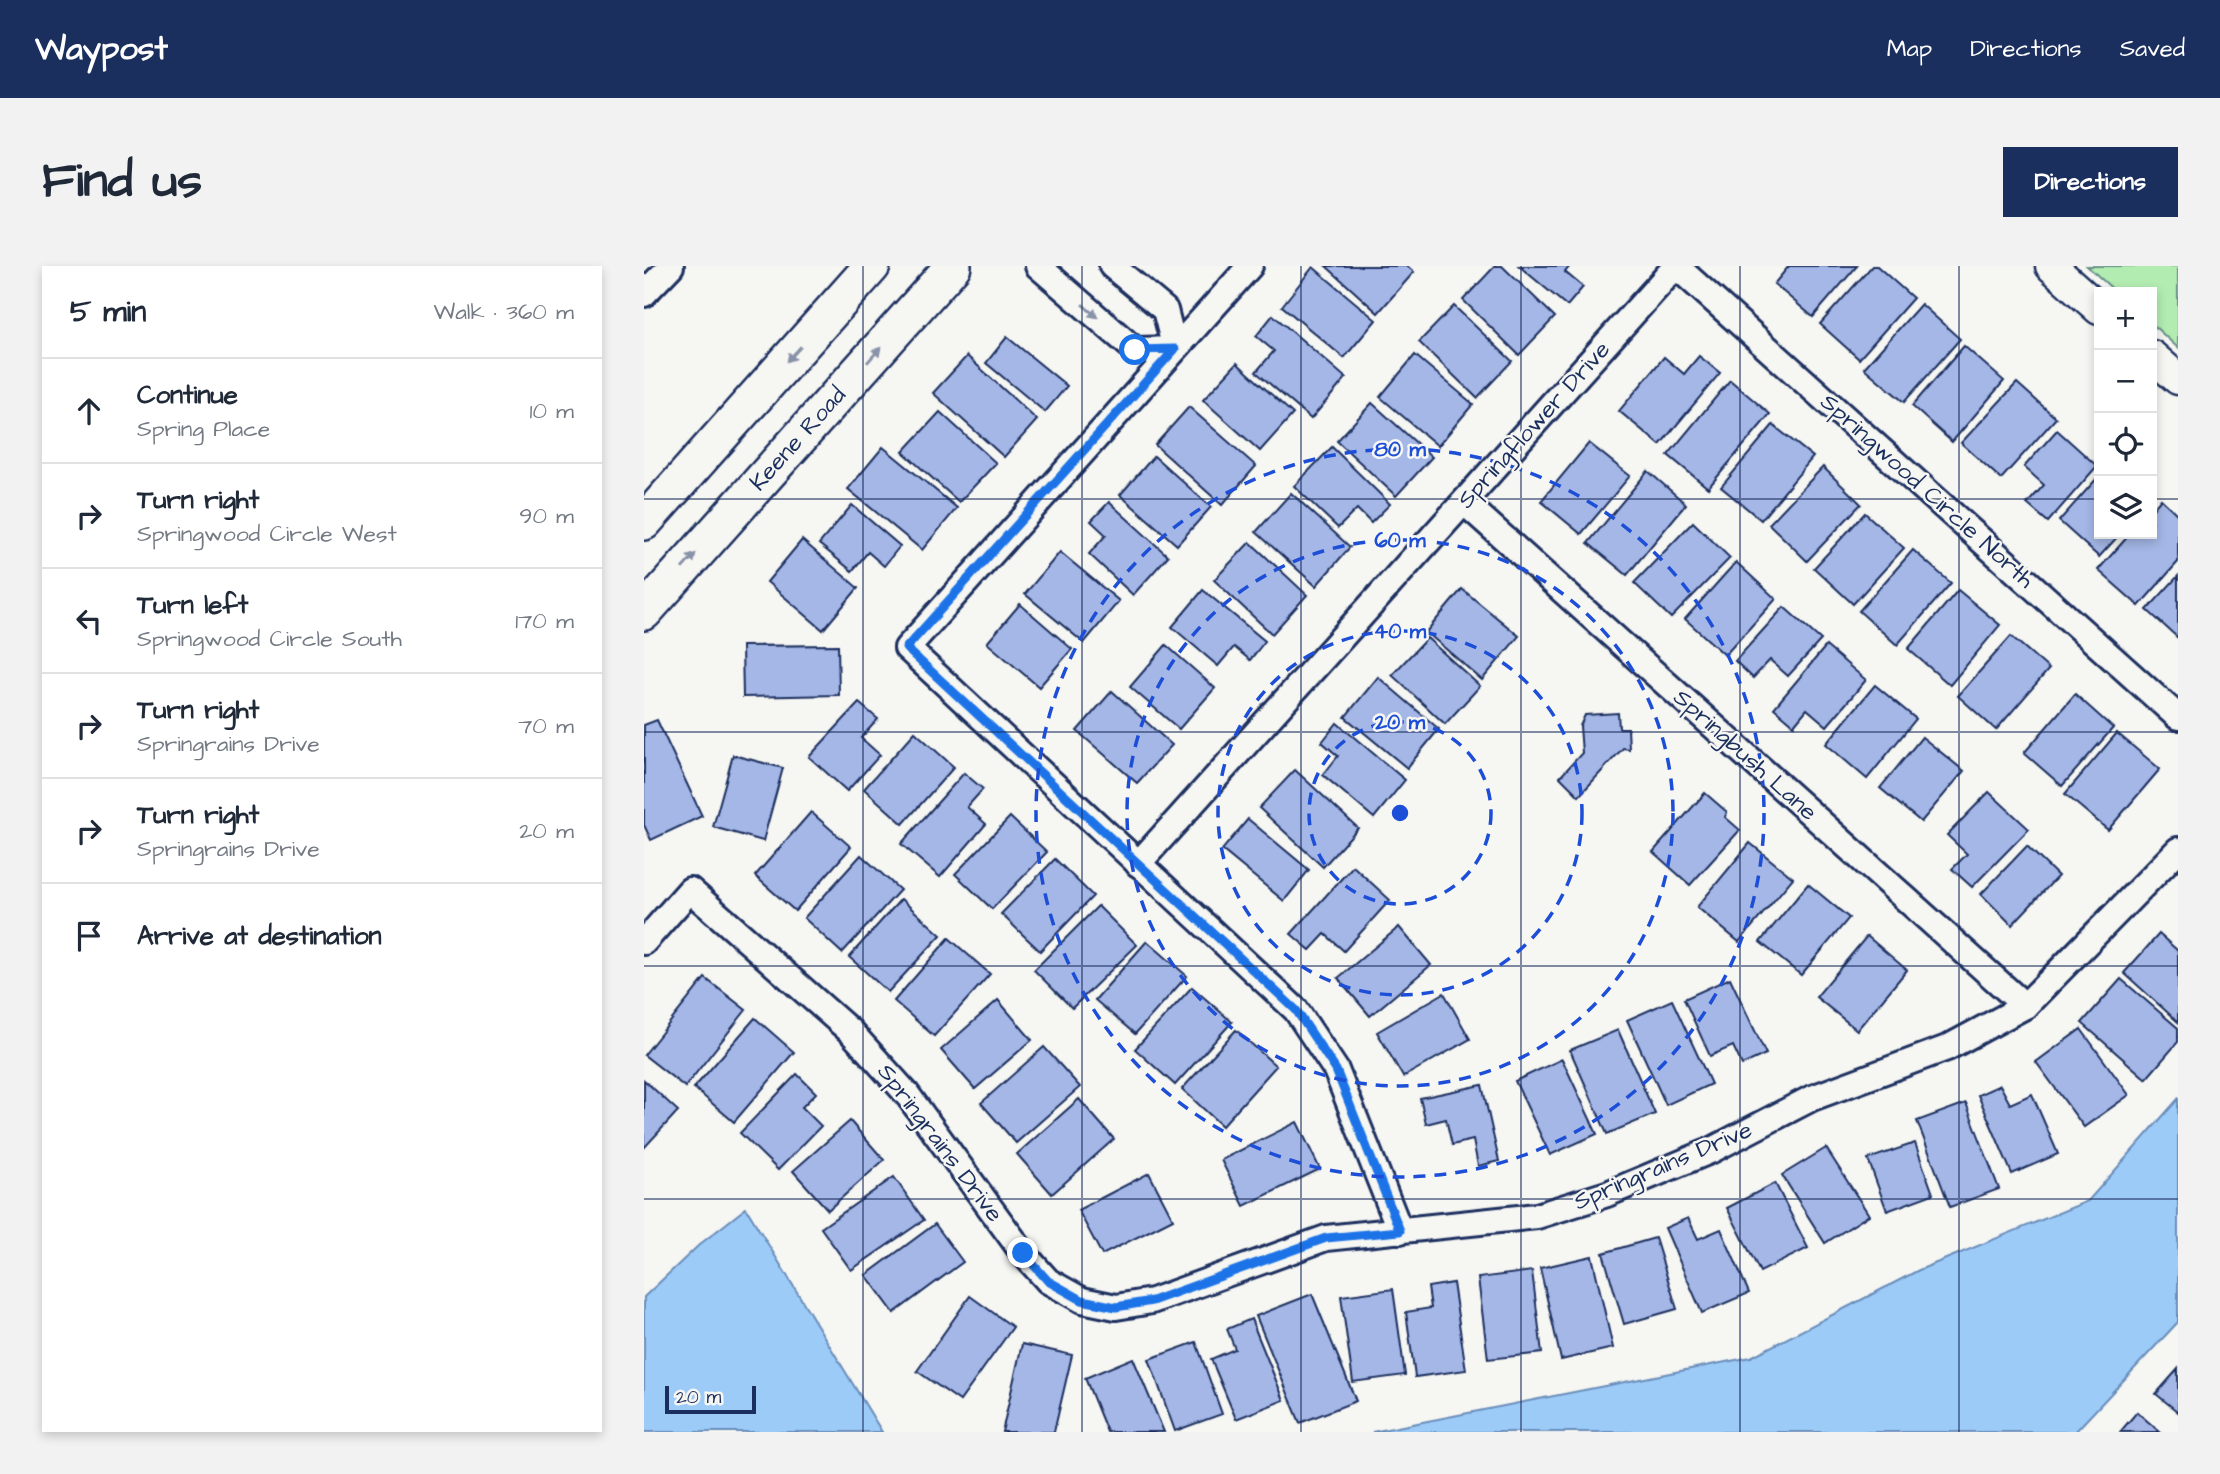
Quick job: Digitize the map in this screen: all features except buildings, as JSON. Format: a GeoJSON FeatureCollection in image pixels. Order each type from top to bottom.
{"type":"FeatureCollection","features":[{"type":"Feature","properties":{"kind":"main road"},"geometry":{"type":"LineString","coordinates":[[644,522],[872,266]]}},
{"type":"Feature","properties":{"kind":"main road","name":"Keene Road"},"geometry":{"type":"LineString","coordinates":[[644,612],[953,266]]}},
{"type":"Feature","properties":{"kind":"street"},"geometry":{"type":"LineString","coordinates":[[644,294],[671,266]]}},
{"type":"Feature","properties":{"kind":"street"},"geometry":{"type":"LineString","coordinates":[[1038,266],[1135,350],[1175,349]]}},
{"type":"Feature","properties":{"kind":"street"},"geometry":{"type":"LineString","coordinates":[[1112,266],[1165,310],[1175,349]]}},
{"type":"Feature","properties":{"kind":"street"},"geometry":{"type":"LineString","coordinates":[[1250,266],[906,648],[1296,1010],[1336,1070],[1400,1231]]}},
{"type":"Feature","properties":{"kind":"street","name":"Springflower Drive"},"geometry":{"type":"LineString","coordinates":[[1138,864],[1676,266]]}},
{"type":"Feature","properties":{"kind":"street","name":"Springwood Circle North"},"geometry":{"type":"LineString","coordinates":[[1676,266],[2178,716]]}},
{"type":"Feature","properties":{"kind":"street"},"geometry":{"type":"LineString","coordinates":[[2051,266],[2094,305]]}},
{"type":"Feature","properties":{"kind":"street"},"geometry":{"type":"LineString","coordinates":[[2157,360],[2178,379]]}},
{"type":"Feature","properties":{"kind":"street","name":"Springbush Lane"},"geometry":{"type":"LineString","coordinates":[[1465,503],[2025,1006]]}},
{"type":"Feature","properties":{"kind":"street","name":"Springrains Drive"},"geometry":{"type":"LineString","coordinates":[[644,942],[690,890],[851,1032],[907,1094],[1023,1253],[1048,1281],[1082,1300],[1116,1307],[1152,1301],[1326,1238],[1537,1216],[1607,1194],[1710,1151],[1812,1098],[1947,1048],[2025,1006],[2178,850]]}},
{"type":"Feature","properties":{"kind":"green space"},"geometry":{"type":"Polygon","coordinates":[[[2087,266],[2178,266],[2178,348],[2157,329],[2157,287],[2110,287],[2087,266]]]}},
{"type":"Feature","properties":{"kind":"water"},"geometry":{"type":"Polygon","coordinates":[[[2178,1099],[2178,1322],[2075,1432],[1372,1432],[1751,1357],[1919,1270],[2088,1201],[2178,1099]]]}},
{"type":"Feature","properties":{"kind":"water"},"geometry":{"type":"Polygon","coordinates":[[[746,1208],[882,1432],[644,1432],[644,1297],[699,1245],[746,1208]]]}},
{"type":"Feature","properties":{"kind":"route"},"geometry":{"type":"LineString","coordinates":[[1023,1253],[1048,1281],[1082,1300],[1116,1307],[1152,1301],[1326,1238],[1400,1231],[1336,1070],[1296,1010],[906,648],[1175,349],[1135,350]]}}]}
